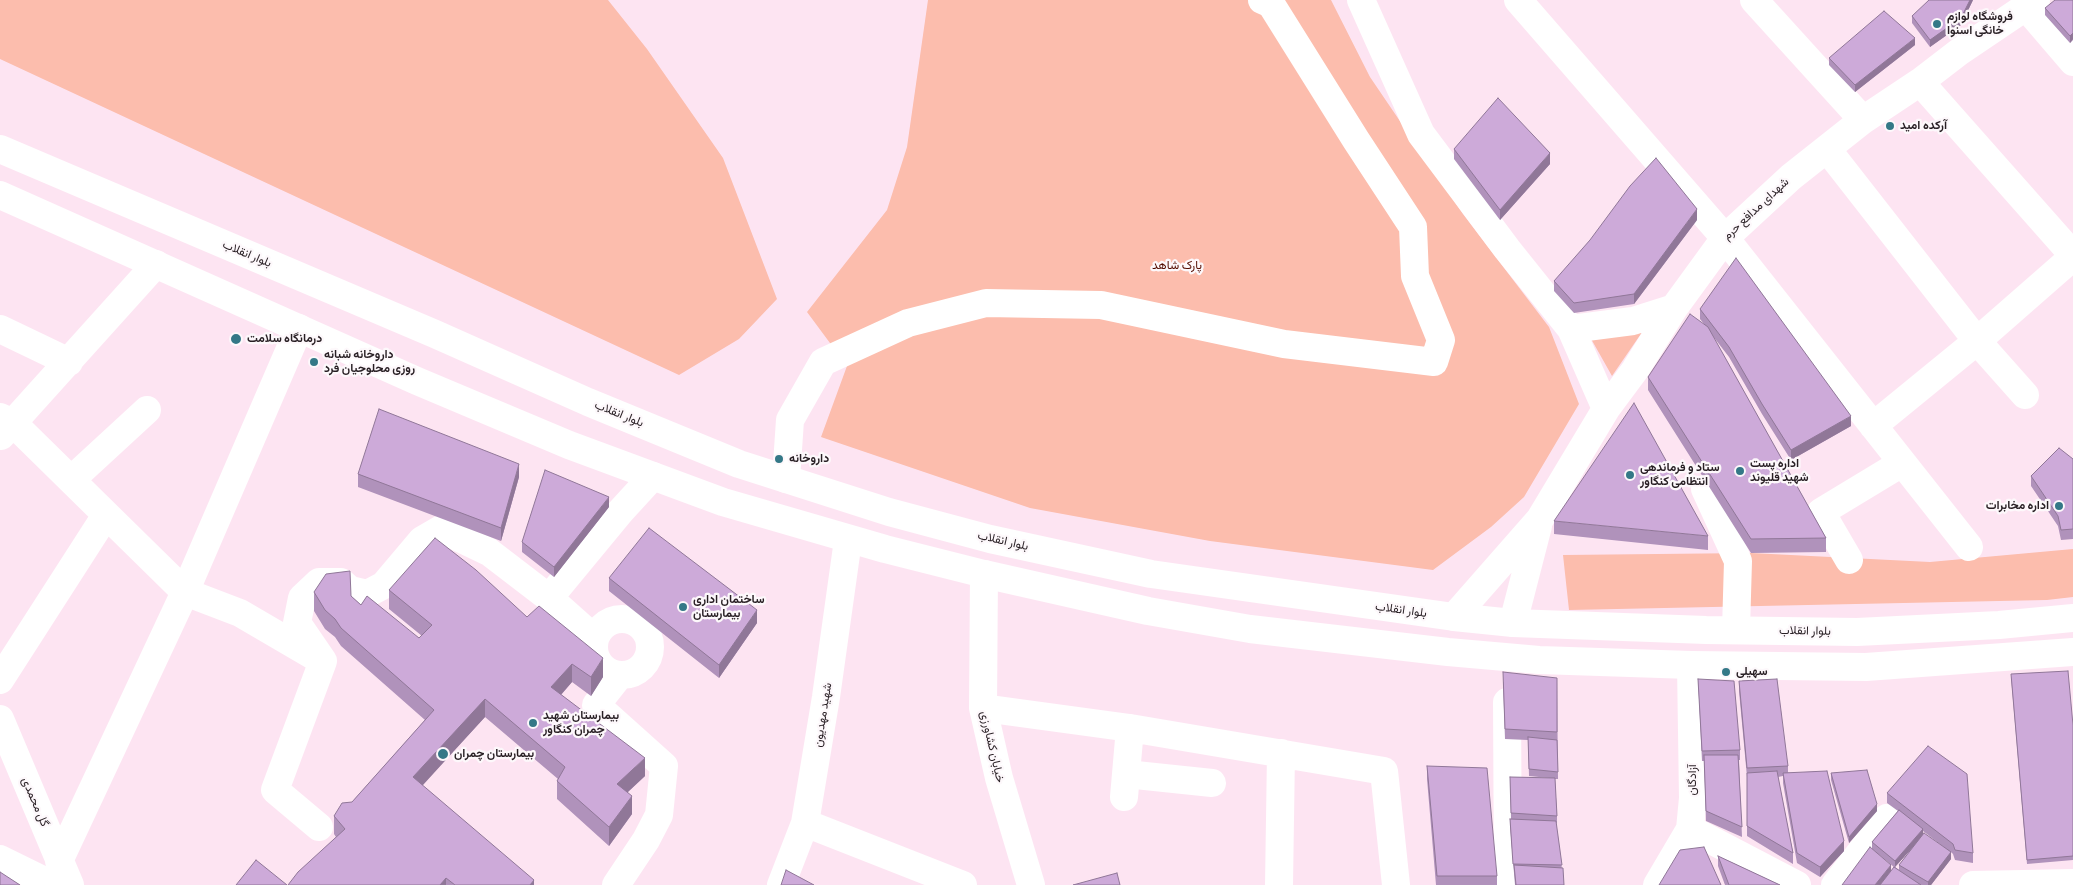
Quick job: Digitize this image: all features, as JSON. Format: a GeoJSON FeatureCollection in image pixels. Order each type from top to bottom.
{"type":"FeatureCollection","features":[{"type":"Feature","properties":{"kind":"street"},"geometry":{"type":"LineString","coordinates":[[786,479],[790,420],[823,362],[908,323],[986,303],[1101,306],[1284,344],[1434,362],[1441,340],[1415,276],[1413,227],[1356,140],[1272,4],[1262,0]]}},
{"type":"Feature","properties":{"kind":"street"},"geometry":{"type":"LineString","coordinates":[[1361,0],[1421,134],[1507,250],[1571,329],[1606,409]]}},
{"type":"Feature","properties":{"kind":"street"},"geometry":{"type":"LineString","coordinates":[[1518,0],[1725,238],[1968,548]]}},
{"type":"Feature","properties":{"kind":"street"},"geometry":{"type":"LineString","coordinates":[[1754,0],[1863,120]]}},
{"type":"Feature","properties":{"kind":"street"},"geometry":{"type":"LineString","coordinates":[[2021,4],[2073,62]]}},
{"type":"Feature","properties":{"kind":"street","name":"شهدای مدافع حرم"},"geometry":{"type":"LineString","coordinates":[[1540,520],[1606,409],[1635,370],[1674,308],[1725,238],[1791,177],[1826,149],[1863,120],[1920,82],[2021,4]]}},
{"type":"Feature","properties":{"kind":"street"},"geometry":{"type":"LineString","coordinates":[[1873,426],[1977,341],[2073,256],[1920,82]]}},
{"type":"Feature","properties":{"kind":"street","name":"بلوار انقلاب"},"geometry":{"type":"LineString","coordinates":[[0,149],[426,330],[588,402],[739,464],[889,512],[953,529],[1151,574],[1454,617],[1513,623],[1857,632],[1999,625],[2073,618]]}},
{"type":"Feature","properties":{"kind":"street"},"geometry":{"type":"LineString","coordinates":[[1826,149],[1977,341],[2025,395]]}},
{"type":"Feature","properties":{"kind":"street"},"geometry":{"type":"LineString","coordinates":[[0,194],[417,381],[569,445],[723,502],[848,540],[984,574],[1148,611],[1250,629],[1507,657],[1691,665],[1866,668],[2073,652]]}},
{"type":"Feature","properties":{"kind":"street"},"geometry":{"type":"LineString","coordinates":[[156,264],[69,362],[4,426],[71,480],[185,592],[240,613],[323,661]]}},
{"type":"Feature","properties":{"kind":"street"},"geometry":{"type":"LineString","coordinates":[[1571,329],[1632,320],[1674,308]]}},
{"type":"Feature","properties":{"kind":"street"},"geometry":{"type":"LineString","coordinates":[[0,859],[61,877],[299,328]]}},
{"type":"Feature","properties":{"kind":"street"},"geometry":{"type":"LineString","coordinates":[[0,329],[69,362]]}},
{"type":"Feature","properties":{"kind":"street"},"geometry":{"type":"LineString","coordinates":[[71,480],[147,410]]}},
{"type":"Feature","properties":{"kind":"street"},"geometry":{"type":"LineString","coordinates":[[1849,560],[1822,512],[1902,463]]}},
{"type":"Feature","properties":{"kind":"street"},"geometry":{"type":"LineString","coordinates":[[549,598],[620,512],[653,476]]}},
{"type":"Feature","properties":{"kind":"street"},"geometry":{"type":"LineString","coordinates":[[1705,490],[1738,561],[1736,630]]}},
{"type":"Feature","properties":{"kind":"street"},"geometry":{"type":"LineString","coordinates":[[0,680],[106,515]]}},
{"type":"Feature","properties":{"kind":"street"},"geometry":{"type":"LineString","coordinates":[[1448,652],[1454,617],[1540,520]]}},
{"type":"Feature","properties":{"kind":"street"},"geometry":{"type":"LineString","coordinates":[[1508,885],[1507,657],[1513,623],[1540,520]]}},
{"type":"Feature","properties":{"kind":"street"},"geometry":{"type":"LineString","coordinates":[[323,661],[297,624],[302,598],[319,582],[341,582],[350,590],[367,594],[384,585],[422,540],[441,529],[489,552],[549,598],[595,639]]}},
{"type":"Feature","properties":{"kind":"street","name":"شهید مهدیون"},"geometry":{"type":"LineString","coordinates":[[781,885],[805,823],[826,697],[848,540]]}},
{"type":"Feature","properties":{"kind":"street","name":"خیابان کشاورزی"},"geometry":{"type":"LineString","coordinates":[[984,574],[982,708],[999,778],[1031,885]]}},
{"type":"Feature","properties":{"kind":"street"},"geometry":{"type":"LineString","coordinates":[[612,620],[630,620],[638,623],[645,630],[651,646],[650,656],[645,665],[638,671],[619,676],[610,673],[596,659],[595,639],[598,631],[612,620]]}},
{"type":"Feature","properties":{"kind":"street"},"geometry":{"type":"LineString","coordinates":[[319,827],[275,790],[323,661]]}},
{"type":"Feature","properties":{"kind":"street","name":"آزادگان"},"geometry":{"type":"LineString","coordinates":[[1657,885],[1690,829],[1693,798],[1691,665]]}},
{"type":"Feature","properties":{"kind":"street"},"geometry":{"type":"LineString","coordinates":[[616,885],[646,840],[659,815],[664,766],[596,705],[619,676]]}},
{"type":"Feature","properties":{"kind":"street"},"geometry":{"type":"LineString","coordinates":[[982,708],[1130,728],[1384,771],[1396,885]]}},
{"type":"Feature","properties":{"kind":"street","name":"گل محمدی"},"geometry":{"type":"LineString","coordinates":[[0,719],[61,877]]}},
{"type":"Feature","properties":{"kind":"street"},"geometry":{"type":"LineString","coordinates":[[1130,728],[1125,786],[1212,783]]}},
{"type":"Feature","properties":{"kind":"street"},"geometry":{"type":"LineString","coordinates":[[1278,885],[1281,753]]}},
{"type":"Feature","properties":{"kind":"street"},"geometry":{"type":"LineString","coordinates":[[1835,885],[1887,818]]}},
{"type":"Feature","properties":{"kind":"street"},"geometry":{"type":"LineString","coordinates":[[805,823],[963,885]]}},
{"type":"Feature","properties":{"kind":"street"},"geometry":{"type":"LineString","coordinates":[[1690,829],[1797,885]]}},
{"type":"Feature","properties":{"kind":"street"},"geometry":{"type":"LineString","coordinates":[[1973,885],[2073,883]]}},
{"type":"Feature","properties":{"kind":"green space"},"geometry":{"type":"Polygon","coordinates":[[[0,0],[608,0],[647,49],[723,158],[777,299],[739,339],[679,375],[0,59],[0,0]]]}},
{"type":"Feature","properties":{"kind":"green space","name":"پارک شاهد"},"geometry":{"type":"Polygon","coordinates":[[[928,0],[1331,0],[1370,77],[1463,214],[1549,327],[1579,404],[1524,497],[1491,527],[1433,570],[1210,541],[1030,508],[821,437],[847,366],[807,312],[887,210],[907,147],[928,0]]]}},
{"type":"Feature","properties":{"kind":"green space"},"geometry":{"type":"Polygon","coordinates":[[[1645,328],[1612,376],[1590,337],[1645,328]]]}},
{"type":"Feature","properties":{"kind":"green space"},"geometry":{"type":"Polygon","coordinates":[[[2073,549],[2073,597],[2047,600],[1569,610],[1563,555],[1751,553],[1930,562],[2073,549]]]}},
{"type":"Feature","properties":{"kind":"building","name":"فروشگاه لوازم خانگی اسنوا"},"geometry":{"type":"Polygon","coordinates":[[[1929,0],[1970,0],[1961,18],[1930,40],[1912,16],[1929,0]]]}},
{"type":"Feature","properties":{"kind":"building"},"geometry":{"type":"Polygon","coordinates":[[[2055,0],[2073,0],[2073,33],[2070,36],[2045,8],[2055,0]]]}},
{"type":"Feature","properties":{"kind":"building"},"geometry":{"type":"Polygon","coordinates":[[[1884,11],[1915,38],[1855,85],[1829,58],[1884,11]]]}},
{"type":"Feature","properties":{"kind":"building"},"geometry":{"type":"Polygon","coordinates":[[[1498,98],[1550,153],[1500,210],[1454,149],[1498,98]]]}},
{"type":"Feature","properties":{"kind":"building"},"geometry":{"type":"Polygon","coordinates":[[[1656,158],[1697,209],[1634,294],[1574,303],[1554,281],[1590,240],[1630,186],[1656,158]]]}},
{"type":"Feature","properties":{"kind":"building"},"geometry":{"type":"Polygon","coordinates":[[[1736,258],[1851,416],[1791,450],[1729,347],[1700,309],[1736,258]]]}},
{"type":"Feature","properties":{"kind":"building","name":"اداره پست شهید قلیوند"},"geometry":{"type":"Polygon","coordinates":[[[1690,314],[1708,327],[1826,538],[1751,539],[1648,377],[1690,314]]]}},
{"type":"Feature","properties":{"kind":"building","name":"ستاد و فرماندهی انتظامی کنگاور"},"geometry":{"type":"Polygon","coordinates":[[[1634,403],[1708,536],[1554,521],[1634,403]]]}},
{"type":"Feature","properties":{"kind":"building"},"geometry":{"type":"Polygon","coordinates":[[[379,409],[519,464],[501,528],[358,474],[379,409]]]}},
{"type":"Feature","properties":{"kind":"building","name":"اداره مخابرات"},"geometry":{"type":"Polygon","coordinates":[[[2059,448],[2073,459],[2073,529],[2061,530],[2058,516],[2031,476],[2059,448]]]}},
{"type":"Feature","properties":{"kind":"building"},"geometry":{"type":"Polygon","coordinates":[[[545,470],[609,497],[554,567],[522,542],[545,470]]]}},
{"type":"Feature","properties":{"kind":"building","name":"ساختمان اداری بیمارستان"},"geometry":{"type":"Polygon","coordinates":[[[649,528],[757,610],[719,665],[609,578],[649,528]]]}},
{"type":"Feature","properties":{"kind":"building","name":"بیمارستان شهید چمران کنگاور"},"geometry":{"type":"Polygon","coordinates":[[[435,538],[476,570],[527,617],[539,606],[603,658],[591,677],[572,664],[551,687],[645,758],[617,784],[632,796],[609,827],[557,781],[565,767],[485,699],[413,777],[534,880],[530,885],[455,885],[446,878],[440,885],[288,885],[298,872],[345,829],[334,816],[342,803],[352,802],[434,710],[341,628],[325,610],[314,592],[326,574],[350,571],[351,596],[361,605],[367,596],[419,638],[432,625],[389,590],[435,538]]]}},
{"type":"Feature","properties":{"kind":"building"},"geometry":{"type":"Polygon","coordinates":[[[2068,671],[2073,725],[2073,856],[2027,860],[2011,674],[2068,671]]]}},
{"type":"Feature","properties":{"kind":"building"},"geometry":{"type":"Polygon","coordinates":[[[1503,672],[1557,678],[1557,732],[1505,729],[1503,672]]]}},
{"type":"Feature","properties":{"kind":"building"},"geometry":{"type":"Polygon","coordinates":[[[1698,679],[1734,681],[1740,750],[1702,751],[1698,679]]]}},
{"type":"Feature","properties":{"kind":"building"},"geometry":{"type":"Polygon","coordinates":[[[1777,679],[1788,766],[1747,768],[1739,681],[1777,679]]]}},
{"type":"Feature","properties":{"kind":"building"},"geometry":{"type":"Polygon","coordinates":[[[1528,737],[1557,740],[1558,772],[1529,769],[1528,737]]]}},
{"type":"Feature","properties":{"kind":"building"},"geometry":{"type":"Polygon","coordinates":[[[1928,746],[1967,774],[1973,853],[1955,850],[1953,844],[1887,793],[1928,746]]]}},
{"type":"Feature","properties":{"kind":"building"},"geometry":{"type":"Polygon","coordinates":[[[1704,755],[1738,755],[1742,827],[1706,811],[1704,755]]]}},
{"type":"Feature","properties":{"kind":"building"},"geometry":{"type":"Polygon","coordinates":[[[1427,766],[1487,768],[1497,876],[1437,876],[1427,766]]]}},
{"type":"Feature","properties":{"kind":"building"},"geometry":{"type":"Polygon","coordinates":[[[1867,770],[1877,804],[1849,837],[1831,773],[1867,770]]]}},
{"type":"Feature","properties":{"kind":"building"},"geometry":{"type":"Polygon","coordinates":[[[1777,771],[1793,853],[1747,826],[1747,773],[1777,771]]]}},
{"type":"Feature","properties":{"kind":"building"},"geometry":{"type":"Polygon","coordinates":[[[1827,771],[1844,841],[1820,867],[1797,853],[1783,773],[1827,771]]]}},
{"type":"Feature","properties":{"kind":"building"},"geometry":{"type":"Polygon","coordinates":[[[1510,777],[1555,778],[1557,816],[1511,813],[1510,777]]]}},
{"type":"Feature","properties":{"kind":"building"},"geometry":{"type":"Polygon","coordinates":[[[1899,810],[1923,829],[1895,861],[1872,842],[1899,810]]]}},
{"type":"Feature","properties":{"kind":"building"},"geometry":{"type":"Polygon","coordinates":[[[1510,819],[1556,821],[1562,865],[1513,864],[1510,819]]]}},
{"type":"Feature","properties":{"kind":"building"},"geometry":{"type":"Polygon","coordinates":[[[1924,833],[1951,852],[1928,882],[1899,865],[1924,833]]]}},
{"type":"Feature","properties":{"kind":"building"},"geometry":{"type":"Polygon","coordinates":[[[1704,847],[1721,885],[1659,885],[1680,850],[1704,847]]]}},
{"type":"Feature","properties":{"kind":"building"},"geometry":{"type":"Polygon","coordinates":[[[1870,847],[1891,865],[1875,885],[1842,885],[1870,847]]]}},
{"type":"Feature","properties":{"kind":"building"},"geometry":{"type":"Polygon","coordinates":[[[1718,856],[1780,885],[1729,885],[1718,856]]]}},
{"type":"Feature","properties":{"kind":"building"},"geometry":{"type":"Polygon","coordinates":[[[256,860],[287,885],[236,885],[256,860]]]}},
{"type":"Feature","properties":{"kind":"building"},"geometry":{"type":"Polygon","coordinates":[[[1514,865],[1563,868],[1564,885],[1516,885],[1514,865]]]}},
{"type":"Feature","properties":{"kind":"building"},"geometry":{"type":"Polygon","coordinates":[[[1894,867],[1921,885],[1880,885],[1894,867]]]}},
{"type":"Feature","properties":{"kind":"building"},"geometry":{"type":"Polygon","coordinates":[[[786,870],[814,885],[781,885],[786,870]]]}},
{"type":"Feature","properties":{"kind":"building"},"geometry":{"type":"Polygon","coordinates":[[[0,872],[20,885],[0,885],[0,872]]]}},
{"type":"Feature","properties":{"kind":"building"},"geometry":{"type":"Polygon","coordinates":[[[1117,873],[1120,885],[1073,885],[1117,873]]]}},
{"type":"Feature","properties":{"kind":"place","name":"فروشگاه لوازم خانگی اسنوا"},"geometry":{"type":"Point","coordinates":[1937,24]}},
{"type":"Feature","properties":{"kind":"place","name":"آرکده امید"},"geometry":{"type":"Point","coordinates":[1890,126]}},
{"type":"Feature","properties":{"kind":"place","name":"درمانگاه سلامت"},"geometry":{"type":"Point","coordinates":[236,339]}},
{"type":"Feature","properties":{"kind":"place","name":"داروخانه شبانه روزی محلوجیان فرد"},"geometry":{"type":"Point","coordinates":[314,362]}},
{"type":"Feature","properties":{"kind":"place","name":"داروخانه"},"geometry":{"type":"Point","coordinates":[779,459]}},
{"type":"Feature","properties":{"kind":"place","name":"اداره پست شهید قلیوند"},"geometry":{"type":"Point","coordinates":[1740,471]}},
{"type":"Feature","properties":{"kind":"place","name":"ستاد و فرماندهی انتظامی کنگاور"},"geometry":{"type":"Point","coordinates":[1630,475]}},
{"type":"Feature","properties":{"kind":"place","name":"اداره مخابرات"},"geometry":{"type":"Point","coordinates":[2059,506]}},
{"type":"Feature","properties":{"kind":"place","name":"ساختمان اداری بیمارستان"},"geometry":{"type":"Point","coordinates":[683,607]}},
{"type":"Feature","properties":{"kind":"place","name":"سهیلی"},"geometry":{"type":"Point","coordinates":[1726,672]}},
{"type":"Feature","properties":{"kind":"place","name":"بیمارستان شهید چمران کنگاور"},"geometry":{"type":"Point","coordinates":[533,723]}},
{"type":"Feature","properties":{"kind":"place","name":"بیمارستان چمران"},"geometry":{"type":"Point","coordinates":[443,754]}}]}
